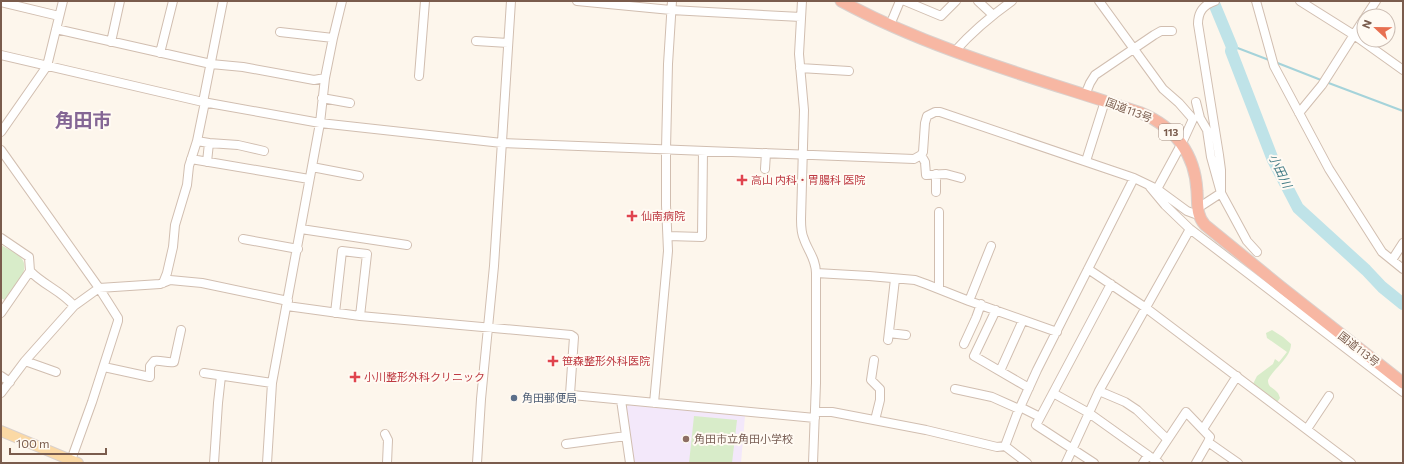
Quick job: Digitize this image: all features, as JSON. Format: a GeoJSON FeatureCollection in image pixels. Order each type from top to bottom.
{"type":"FeatureCollection","features":[{"type":"Feature","properties":{"kind":"highway","name":"国道113号"},"geometry":{"type":"LineString","coordinates":[[841,1],[890,25],[955,51],[1155,119],[1167,128],[1182,143],[1188,154],[1194,169],[1198,211],[1205,226],[1403,383]]}},
{"type":"Feature","properties":{"kind":"main road"},"geometry":{"type":"LineString","coordinates":[[1,431],[73,462]]}},
{"type":"Feature","properties":{"kind":"street"},"geometry":{"type":"LineString","coordinates":[[1,132],[47,66],[63,1]]}},
{"type":"Feature","properties":{"kind":"street"},"geometry":{"type":"LineString","coordinates":[[111,42],[120,1]]}},
{"type":"Feature","properties":{"kind":"street"},"geometry":{"type":"LineString","coordinates":[[160,53],[173,1]]}},
{"type":"Feature","properties":{"kind":"street"},"geometry":{"type":"LineString","coordinates":[[163,283],[173,247],[175,225],[187,185],[197,141],[223,1]]}},
{"type":"Feature","properties":{"kind":"street"},"geometry":{"type":"LineString","coordinates":[[267,463],[272,383],[298,249],[320,123],[325,78],[342,1]]}},
{"type":"Feature","properties":{"kind":"street"},"geometry":{"type":"LineString","coordinates":[[419,76],[424,1]]}},
{"type":"Feature","properties":{"kind":"street"},"geometry":{"type":"LineString","coordinates":[[477,463],[481,399],[494,266],[511,1]]}},
{"type":"Feature","properties":{"kind":"street"},"geometry":{"type":"LineString","coordinates":[[577,1],[610,2],[671,10],[801,18]]}},
{"type":"Feature","properties":{"kind":"street"},"geometry":{"type":"LineString","coordinates":[[654,403],[668,251],[666,149],[672,1]]}},
{"type":"Feature","properties":{"kind":"street"},"geometry":{"type":"LineString","coordinates":[[802,1],[799,54],[804,110],[802,232],[814,258],[816,273],[814,463]]}},
{"type":"Feature","properties":{"kind":"street"},"geometry":{"type":"LineString","coordinates":[[890,25],[900,1]]}},
{"type":"Feature","properties":{"kind":"street"},"geometry":{"type":"LineString","coordinates":[[904,1],[941,16],[956,1]]}},
{"type":"Feature","properties":{"kind":"street"},"geometry":{"type":"LineString","coordinates":[[955,51],[992,15],[1012,1]]}},
{"type":"Feature","properties":{"kind":"street"},"geometry":{"type":"LineString","coordinates":[[1100,1],[1163,89],[1179,103],[1193,119],[1182,143],[1156,189]]}},
{"type":"Feature","properties":{"kind":"street"},"geometry":{"type":"LineString","coordinates":[[1215,1],[1201,9],[1198,17],[1198,24],[1207,89],[1219,155],[1221,170],[1221,193]]}},
{"type":"Feature","properties":{"kind":"street"},"geometry":{"type":"LineString","coordinates":[[1256,1],[1274,66],[1329,169],[1382,252],[1403,269]]}},
{"type":"Feature","properties":{"kind":"street"},"geometry":{"type":"LineString","coordinates":[[1300,1],[1354,35],[1403,70]]}},
{"type":"Feature","properties":{"kind":"street"},"geometry":{"type":"LineString","coordinates":[[1,2],[22,4],[59,16]]}},
{"type":"Feature","properties":{"kind":"street"},"geometry":{"type":"LineString","coordinates":[[980,2],[992,15]]}},
{"type":"Feature","properties":{"kind":"street"},"geometry":{"type":"LineString","coordinates":[[56,29],[211,64],[243,67],[314,80],[325,78]]}},
{"type":"Feature","properties":{"kind":"street"},"geometry":{"type":"LineString","coordinates":[[1085,95],[1095,75],[1161,31],[1172,31]]}},
{"type":"Feature","properties":{"kind":"street"},"geometry":{"type":"LineString","coordinates":[[280,32],[333,38]]}},
{"type":"Feature","properties":{"kind":"street"},"geometry":{"type":"LineString","coordinates":[[1299,113],[1322,85],[1356,32]]}},
{"type":"Feature","properties":{"kind":"street"},"geometry":{"type":"LineString","coordinates":[[476,41],[508,43]]}},
{"type":"Feature","properties":{"kind":"street"},"geometry":{"type":"LineString","coordinates":[[1,55],[204,102],[320,123],[502,142],[914,159],[921,156],[923,152],[925,123],[927,116],[935,112],[940,112],[1134,178],[1156,189],[1187,211],[1198,211],[1221,193]]}},
{"type":"Feature","properties":{"kind":"street"},"geometry":{"type":"LineString","coordinates":[[800,68],[849,71]]}},
{"type":"Feature","properties":{"kind":"street"},"geometry":{"type":"LineString","coordinates":[[322,98],[350,103]]}},
{"type":"Feature","properties":{"kind":"street"},"geometry":{"type":"LineString","coordinates":[[1086,161],[1105,101]]}},
{"type":"Feature","properties":{"kind":"street"},"geometry":{"type":"LineString","coordinates":[[1196,102],[1200,118],[1207,130],[1210,157],[1221,193],[1247,241],[1257,252]]}},
{"type":"Feature","properties":{"kind":"street"},"geometry":{"type":"LineString","coordinates":[[197,141],[238,145],[264,151]]}},
{"type":"Feature","properties":{"kind":"street"},"geometry":{"type":"LineString","coordinates":[[207,162],[209,143]]}},
{"type":"Feature","properties":{"kind":"street"},"geometry":{"type":"LineString","coordinates":[[1,150],[99,288],[116,315],[118,321],[73,462]]}},
{"type":"Feature","properties":{"kind":"street"},"geometry":{"type":"LineString","coordinates":[[668,236],[702,237],[703,151]]}},
{"type":"Feature","properties":{"kind":"street"},"geometry":{"type":"LineString","coordinates":[[765,169],[766,153]]}},
{"type":"Feature","properties":{"kind":"street"},"geometry":{"type":"LineString","coordinates":[[921,156],[925,162],[926,175],[946,174],[961,178]]}},
{"type":"Feature","properties":{"kind":"street"},"geometry":{"type":"LineString","coordinates":[[192,159],[309,180]]}},
{"type":"Feature","properties":{"kind":"street"},"geometry":{"type":"LineString","coordinates":[[312,167],[359,176]]}},
{"type":"Feature","properties":{"kind":"street"},"geometry":{"type":"LineString","coordinates":[[936,174],[936,192]]}},
{"type":"Feature","properties":{"kind":"street"},"geometry":{"type":"LineString","coordinates":[[1005,446],[1029,388],[1134,178]]}},
{"type":"Feature","properties":{"kind":"street"},"geometry":{"type":"LineString","coordinates":[[1148,185],[1164,205],[1190,228],[1403,392]]}},
{"type":"Feature","properties":{"kind":"street"},"geometry":{"type":"LineString","coordinates":[[938,212],[940,290]]}},
{"type":"Feature","properties":{"kind":"street"},"geometry":{"type":"LineString","coordinates":[[1066,463],[1099,391],[1190,228]]}},
{"type":"Feature","properties":{"kind":"street"},"geometry":{"type":"LineString","coordinates":[[301,229],[407,245]]}},
{"type":"Feature","properties":{"kind":"street"},"geometry":{"type":"LineString","coordinates":[[1,238],[29,257],[30,271],[41,281],[67,298],[74,306]]}},
{"type":"Feature","properties":{"kind":"street"},"geometry":{"type":"LineString","coordinates":[[243,239],[298,249]]}},
{"type":"Feature","properties":{"kind":"street"},"geometry":{"type":"LineString","coordinates":[[1392,260],[1403,243]]}},
{"type":"Feature","properties":{"kind":"street"},"geometry":{"type":"LineString","coordinates":[[968,300],[991,246]]}},
{"type":"Feature","properties":{"kind":"street"},"geometry":{"type":"LineString","coordinates":[[335,312],[342,251],[367,254],[360,316]]}},
{"type":"Feature","properties":{"kind":"street"},"geometry":{"type":"LineString","coordinates":[[1088,269],[1146,308],[1351,463]]}},
{"type":"Feature","properties":{"kind":"street"},"geometry":{"type":"LineString","coordinates":[[1,313],[4,302],[30,271]]}},
{"type":"Feature","properties":{"kind":"street"},"geometry":{"type":"LineString","coordinates":[[816,273],[915,280],[1057,332]]}},
{"type":"Feature","properties":{"kind":"street"},"geometry":{"type":"LineString","coordinates":[[895,279],[888,336],[906,335]]}},
{"type":"Feature","properties":{"kind":"street"},"geometry":{"type":"LineString","coordinates":[[1,393],[25,361],[74,306],[99,288],[163,283],[170,280],[202,283],[287,304],[360,316],[572,334],[574,337],[570,394],[572,395],[654,403],[815,415],[832,412],[997,447],[1005,446],[1027,463]]}},
{"type":"Feature","properties":{"kind":"street"},"geometry":{"type":"LineString","coordinates":[[1094,463],[1036,424],[1111,284]]}},
{"type":"Feature","properties":{"kind":"street"},"geometry":{"type":"LineString","coordinates":[[964,344],[976,318],[980,304]]}},
{"type":"Feature","properties":{"kind":"street"},"geometry":{"type":"LineString","coordinates":[[996,310],[974,356],[1029,388]]}},
{"type":"Feature","properties":{"kind":"street"},"geometry":{"type":"LineString","coordinates":[[1000,371],[1023,320]]}},
{"type":"Feature","properties":{"kind":"street"},"geometry":{"type":"LineString","coordinates":[[104,366],[150,377],[150,366],[154,361],[159,360],[169,363],[174,362],[181,330]]}},
{"type":"Feature","properties":{"kind":"street"},"geometry":{"type":"LineString","coordinates":[[874,360],[871,380],[878,386],[880,392],[875,420]]}},
{"type":"Feature","properties":{"kind":"street"},"geometry":{"type":"LineString","coordinates":[[25,361],[56,372]]}},
{"type":"Feature","properties":{"kind":"street"},"geometry":{"type":"LineString","coordinates":[[204,373],[272,383]]}},
{"type":"Feature","properties":{"kind":"street"},"geometry":{"type":"LineString","coordinates":[[1,376],[10,382]]}},
{"type":"Feature","properties":{"kind":"street"},"geometry":{"type":"LineString","coordinates":[[214,463],[221,376]]}},
{"type":"Feature","properties":{"kind":"street"},"geometry":{"type":"LineString","coordinates":[[1203,429],[1237,376]]}},
{"type":"Feature","properties":{"kind":"street"},"geometry":{"type":"LineString","coordinates":[[955,389],[992,397],[1040,417]]}},
{"type":"Feature","properties":{"kind":"street"},"geometry":{"type":"LineString","coordinates":[[1099,391],[1126,402],[1137,410],[1167,439]]}},
{"type":"Feature","properties":{"kind":"street"},"geometry":{"type":"LineString","coordinates":[[1053,393],[1089,413],[1153,459]]}},
{"type":"Feature","properties":{"kind":"street"},"geometry":{"type":"LineString","coordinates":[[1307,429],[1330,396]]}},
{"type":"Feature","properties":{"kind":"street"},"geometry":{"type":"LineString","coordinates":[[621,400],[630,463]]}},
{"type":"Feature","properties":{"kind":"street"},"geometry":{"type":"LineString","coordinates":[[1143,463],[1153,459],[1186,412],[1210,437],[1196,463]]}},
{"type":"Feature","properties":{"kind":"street"},"geometry":{"type":"LineString","coordinates":[[385,434],[388,440],[387,463]]}},
{"type":"Feature","properties":{"kind":"street"},"geometry":{"type":"LineString","coordinates":[[566,444],[626,436]]}},
{"type":"Feature","properties":{"kind":"street"},"geometry":{"type":"LineString","coordinates":[[1208,442],[1238,463]]}},
{"type":"Feature","properties":{"kind":"shaded area","name":"角田市立角田小学校"},"geometry":{"type":"Polygon","coordinates":[[[630,404],[745,416],[741,463],[631,463],[624,409],[630,404]]]}},
{"type":"Feature","properties":{"kind":"green space"},"geometry":{"type":"Polygon","coordinates":[[[1,245],[18,255],[24,264],[20,281],[6,301],[1,298],[1,245]]]}},
{"type":"Feature","properties":{"kind":"green space"},"geometry":{"type":"Polygon","coordinates":[[[1272,330],[1291,344],[1288,354],[1268,380],[1270,386],[1278,393],[1280,398],[1274,403],[1253,384],[1257,376],[1273,364],[1275,359],[1279,362],[1287,352],[1267,338],[1266,333],[1272,330]]]}},
{"type":"Feature","properties":{"kind":"green space"},"geometry":{"type":"Polygon","coordinates":[[[694,416],[737,420],[732,463],[689,463],[694,416]]]}},
{"type":"Feature","properties":{"kind":"waterway","name":"小田川"},"geometry":{"type":"LineString","coordinates":[[1213,1],[1232,47],[1231,51],[1273,160],[1298,208],[1366,270],[1382,287],[1403,304]]}},
{"type":"Feature","properties":{"kind":"waterway"},"geometry":{"type":"LineString","coordinates":[[1232,47],[1269,60]]}},
{"type":"Feature","properties":{"kind":"waterway"},"geometry":{"type":"LineString","coordinates":[[1275,62],[1321,80]]}},
{"type":"Feature","properties":{"kind":"waterway"},"geometry":{"type":"LineString","coordinates":[[1326,82],[1403,111]]}},
{"type":"Feature","properties":{"kind":"place","name":"高山 内科・胃腸科 医院"},"geometry":{"type":"Point","coordinates":[742,180]}},
{"type":"Feature","properties":{"kind":"place","name":"仙南病院"},"geometry":{"type":"Point","coordinates":[632,216]}},
{"type":"Feature","properties":{"kind":"place","name":"笹森整形外科医院"},"geometry":{"type":"Point","coordinates":[553,361]}},
{"type":"Feature","properties":{"kind":"place","name":"小川整形外科クリニック"},"geometry":{"type":"Point","coordinates":[355,377]}},
{"type":"Feature","properties":{"kind":"place","name":"角田郵便局"},"geometry":{"type":"Point","coordinates":[514,398]}},
{"type":"Feature","properties":{"kind":"place","name":"角田市立角田小学校"},"geometry":{"type":"Point","coordinates":[686,439]}},
{"type":"Feature","properties":{"kind":"district","name":"角田市"},"geometry":{"type":"Point","coordinates":[83,120]}}]}
